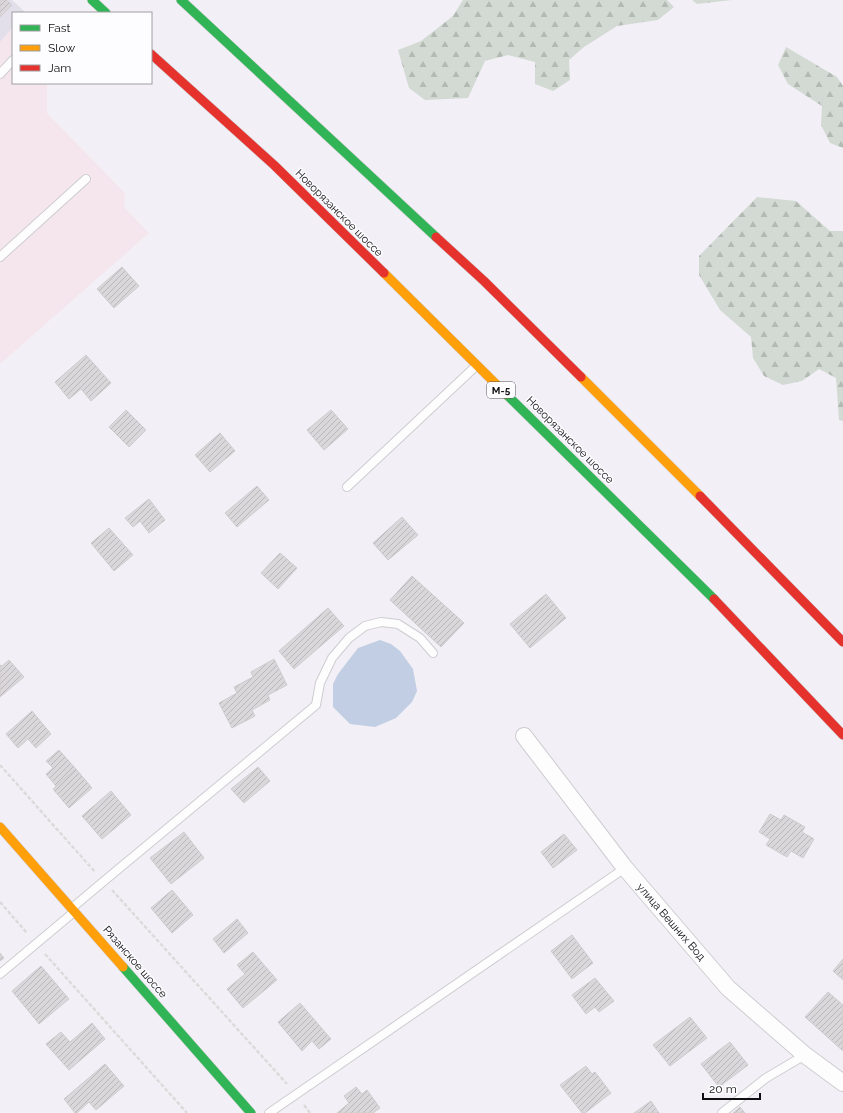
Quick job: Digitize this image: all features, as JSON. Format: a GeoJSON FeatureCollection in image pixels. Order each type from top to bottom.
{"type":"FeatureCollection","features":[{"type":"Feature","properties":{"kind":"main road"},"geometry":{"type":"LineString","coordinates":[[92,0],[105,12]]}},
{"type":"Feature","properties":{"kind":"main road"},"geometry":{"type":"LineString","coordinates":[[181,0],[484,281],[686,481],[843,642]]}},
{"type":"Feature","properties":{"kind":"main road","name":"Новорязанское шоссе"},"geometry":{"type":"LineString","coordinates":[[152,55],[274,166],[717,602],[843,735]]}},
{"type":"Feature","properties":{"kind":"main road","name":"Рязанское шоссе"},"geometry":{"type":"LineString","coordinates":[[0,827],[251,1113]]}},
{"type":"Feature","properties":{"kind":"street","name":"улица Вешних Вод"},"geometry":{"type":"LineString","coordinates":[[524,736],[625,868],[728,988],[805,1055],[843,1083]]}},
{"type":"Feature","properties":{"kind":"lane"},"geometry":{"type":"LineString","coordinates":[[0,74],[12,61]]}},
{"type":"Feature","properties":{"kind":"lane"},"geometry":{"type":"LineString","coordinates":[[0,257],[86,179]]}},
{"type":"Feature","properties":{"kind":"lane"},"geometry":{"type":"LineString","coordinates":[[347,488],[476,365]]}},
{"type":"Feature","properties":{"kind":"lane"},"geometry":{"type":"LineString","coordinates":[[0,974],[36,944],[104,881],[316,705],[320,683],[332,658],[349,638],[365,626],[381,622],[398,624],[420,638],[433,653]]}},
{"type":"Feature","properties":{"kind":"lane"},"geometry":{"type":"LineString","coordinates":[[269,1113],[625,868]]}},
{"type":"Feature","properties":{"kind":"lane"},"geometry":{"type":"LineString","coordinates":[[722,1113],[766,1078],[805,1055]]}},
{"type":"Feature","properties":{"kind":"path"},"geometry":{"type":"LineString","coordinates":[[0,765],[296,1095],[310,1113]]}},
{"type":"Feature","properties":{"kind":"path"},"geometry":{"type":"LineString","coordinates":[[0,902],[187,1113]]}},
{"type":"Feature","properties":{"kind":"shaded area"},"geometry":{"type":"Polygon","coordinates":[[[0,0],[12,0],[25,12],[12,12],[12,28],[0,42],[0,0]]]}},
{"type":"Feature","properties":{"kind":"shaded area"},"geometry":{"type":"Polygon","coordinates":[[[12,28],[12,84],[47,84],[47,113],[125,193],[124,207],[149,233],[0,364],[0,42],[12,28]]]}},
{"type":"Feature","properties":{"kind":"green space"},"geometry":{"type":"Polygon","coordinates":[[[463,0],[667,0],[674,7],[658,20],[617,26],[584,47],[569,60],[570,80],[553,91],[535,84],[535,62],[508,55],[485,61],[468,98],[425,100],[409,88],[398,50],[421,41],[453,16],[463,0]]]}},
{"type":"Feature","properties":{"kind":"green space"},"geometry":{"type":"Polygon","coordinates":[[[692,0],[732,0],[697,4],[692,0]]]}},
{"type":"Feature","properties":{"kind":"green space"},"geometry":{"type":"Polygon","coordinates":[[[786,47],[837,77],[843,86],[843,148],[830,143],[821,125],[822,106],[788,84],[778,65],[786,47]]]}},
{"type":"Feature","properties":{"kind":"green space"},"geometry":{"type":"Polygon","coordinates":[[[757,197],[796,201],[830,231],[843,231],[843,421],[839,420],[836,378],[819,369],[802,381],[783,385],[764,376],[753,358],[751,337],[720,310],[699,275],[699,256],[757,197]]]}},
{"type":"Feature","properties":{"kind":"water"},"geometry":{"type":"Polygon","coordinates":[[[380,640],[391,644],[400,651],[413,669],[417,691],[412,702],[396,718],[375,727],[350,724],[333,707],[333,684],[338,674],[358,648],[380,640]]]}},
{"type":"Feature","properties":{"kind":"building"},"geometry":{"type":"Polygon","coordinates":[[[0,0],[6,0],[12,5],[0,17],[0,0]]]}},
{"type":"Feature","properties":{"kind":"building"},"geometry":{"type":"Polygon","coordinates":[[[122,267],[139,286],[114,308],[97,289],[122,267]]]}},
{"type":"Feature","properties":{"kind":"building"},"geometry":{"type":"Polygon","coordinates":[[[86,355],[111,383],[91,401],[81,389],[69,399],[55,382],[86,355]]]}},
{"type":"Feature","properties":{"kind":"building"},"geometry":{"type":"Polygon","coordinates":[[[126,410],[146,430],[129,447],[109,427],[126,410]]]}},
{"type":"Feature","properties":{"kind":"building"},"geometry":{"type":"Polygon","coordinates":[[[331,410],[348,429],[324,450],[307,430],[331,410]]]}},
{"type":"Feature","properties":{"kind":"building"},"geometry":{"type":"Polygon","coordinates":[[[220,433],[235,451],[210,472],[195,455],[220,433]]]}},
{"type":"Feature","properties":{"kind":"building"},"geometry":{"type":"Polygon","coordinates":[[[257,486],[269,500],[237,527],[225,513],[257,486]]]}},
{"type":"Feature","properties":{"kind":"building"},"geometry":{"type":"Polygon","coordinates":[[[149,499],[165,520],[149,533],[140,521],[133,527],[125,518],[149,499]]]}},
{"type":"Feature","properties":{"kind":"building"},"geometry":{"type":"Polygon","coordinates":[[[402,517],[418,535],[388,560],[373,543],[402,517]]]}},
{"type":"Feature","properties":{"kind":"building"},"geometry":{"type":"Polygon","coordinates":[[[109,528],[133,555],[114,571],[91,543],[109,528]]]}},
{"type":"Feature","properties":{"kind":"building"},"geometry":{"type":"Polygon","coordinates":[[[280,553],[297,568],[278,589],[261,573],[280,553]]]}},
{"type":"Feature","properties":{"kind":"building"},"geometry":{"type":"Polygon","coordinates":[[[412,576],[464,623],[441,647],[390,600],[412,576]]]}},
{"type":"Feature","properties":{"kind":"building"},"geometry":{"type":"Polygon","coordinates":[[[546,594],[566,618],[530,648],[510,624],[546,594]]]}},
{"type":"Feature","properties":{"kind":"building"},"geometry":{"type":"Polygon","coordinates":[[[328,608],[344,626],[294,669],[279,651],[328,608]]]}},
{"type":"Feature","properties":{"kind":"building"},"geometry":{"type":"Polygon","coordinates":[[[274,659],[287,685],[268,695],[270,700],[252,710],[255,716],[232,728],[219,703],[237,693],[234,687],[253,677],[251,672],[274,659]]]}},
{"type":"Feature","properties":{"kind":"building"},"geometry":{"type":"Polygon","coordinates":[[[9,660],[24,677],[0,697],[0,665],[2,666],[9,660]]]}},
{"type":"Feature","properties":{"kind":"building"},"geometry":{"type":"Polygon","coordinates":[[[32,711],[51,734],[36,748],[28,739],[18,748],[6,734],[32,711]]]}},
{"type":"Feature","properties":{"kind":"building"},"geometry":{"type":"Polygon","coordinates":[[[59,750],[76,769],[56,786],[46,774],[53,768],[46,761],[59,750]]]}},
{"type":"Feature","properties":{"kind":"building"},"geometry":{"type":"Polygon","coordinates":[[[258,767],[270,781],[244,803],[231,789],[258,767]]]}},
{"type":"Feature","properties":{"kind":"building"},"geometry":{"type":"Polygon","coordinates":[[[76,769],[92,788],[69,808],[53,789],[76,769]]]}},
{"type":"Feature","properties":{"kind":"building"},"geometry":{"type":"Polygon","coordinates":[[[111,791],[131,815],[102,839],[82,816],[111,791]]]}},
{"type":"Feature","properties":{"kind":"building"},"geometry":{"type":"Polygon","coordinates":[[[770,814],[781,820],[784,815],[805,827],[802,832],[814,839],[803,858],[791,851],[787,857],[766,845],[770,839],[759,832],[770,814]]]}},
{"type":"Feature","properties":{"kind":"building"},"geometry":{"type":"Polygon","coordinates":[[[184,832],[204,858],[171,884],[150,858],[184,832]]]}},
{"type":"Feature","properties":{"kind":"building"},"geometry":{"type":"Polygon","coordinates":[[[564,834],[577,850],[553,868],[541,852],[564,834]]]}},
{"type":"Feature","properties":{"kind":"building"},"geometry":{"type":"Polygon","coordinates":[[[172,890],[193,915],[172,933],[151,908],[172,890]]]}},
{"type":"Feature","properties":{"kind":"building"},"geometry":{"type":"Polygon","coordinates":[[[237,919],[248,933],[224,953],[213,939],[237,919]]]}},
{"type":"Feature","properties":{"kind":"building"},"geometry":{"type":"Polygon","coordinates":[[[572,935],[593,963],[572,979],[551,951],[572,935]]]}},
{"type":"Feature","properties":{"kind":"building"},"geometry":{"type":"Polygon","coordinates":[[[253,952],[277,980],[243,1008],[227,989],[245,974],[237,965],[253,952]]]}},
{"type":"Feature","properties":{"kind":"building"},"geometry":{"type":"Polygon","coordinates":[[[0,953],[4,958],[0,961],[0,953]]]}},
{"type":"Feature","properties":{"kind":"building"},"geometry":{"type":"Polygon","coordinates":[[[843,959],[843,980],[833,971],[843,959]]]}},
{"type":"Feature","properties":{"kind":"building"},"geometry":{"type":"Polygon","coordinates":[[[41,966],[69,999],[39,1024],[12,991],[41,966]]]}},
{"type":"Feature","properties":{"kind":"building"},"geometry":{"type":"Polygon","coordinates":[[[595,978],[614,1001],[599,1012],[595,1007],[586,1014],[572,995],[595,978]]]}},
{"type":"Feature","properties":{"kind":"building"},"geometry":{"type":"Polygon","coordinates":[[[828,992],[843,1005],[843,1051],[805,1017],[828,992]]]}},
{"type":"Feature","properties":{"kind":"building"},"geometry":{"type":"Polygon","coordinates":[[[300,1003],[331,1039],[319,1049],[312,1041],[302,1051],[278,1022],[300,1003]]]}},
{"type":"Feature","properties":{"kind":"building"},"geometry":{"type":"Polygon","coordinates":[[[690,1017],[707,1038],[670,1066],[653,1045],[690,1017]]]}},
{"type":"Feature","properties":{"kind":"building"},"geometry":{"type":"Polygon","coordinates":[[[92,1023],[105,1039],[69,1070],[46,1044],[61,1032],[70,1042],[92,1023]]]}},
{"type":"Feature","properties":{"kind":"building"},"geometry":{"type":"Polygon","coordinates":[[[730,1042],[748,1065],[719,1087],[701,1064],[730,1042]]]}},
{"type":"Feature","properties":{"kind":"building"},"geometry":{"type":"Polygon","coordinates":[[[105,1064],[124,1086],[96,1110],[89,1102],[77,1113],[75,1113],[64,1099],[105,1064]]]}},
{"type":"Feature","properties":{"kind":"building"},"geometry":{"type":"Polygon","coordinates":[[[586,1066],[592,1074],[595,1072],[611,1093],[585,1113],[582,1113],[560,1085],[586,1066]]]}},
{"type":"Feature","properties":{"kind":"building"},"geometry":{"type":"Polygon","coordinates":[[[356,1087],[362,1094],[367,1090],[380,1108],[373,1113],[337,1113],[349,1103],[344,1096],[356,1087]]]}},
{"type":"Feature","properties":{"kind":"building"},"geometry":{"type":"Polygon","coordinates":[[[651,1101],[659,1113],[634,1113],[651,1101]]]}},
{"type":"Feature","properties":{"kind":"building"},"geometry":{"type":"Polygon","coordinates":[[[740,1107],[745,1113],[733,1113],[740,1107]]]}},
{"type":"Feature","properties":{"kind":"traffic: fast"},"geometry":{"type":"LineString","coordinates":[[92,0],[105,12]]}},
{"type":"Feature","properties":{"kind":"traffic: fast"},"geometry":{"type":"LineString","coordinates":[[181,0],[436,237]]}},
{"type":"Feature","properties":{"kind":"traffic: fast"},"geometry":{"type":"LineString","coordinates":[[506,394],[714,599]]}},
{"type":"Feature","properties":{"kind":"traffic: fast"},"geometry":{"type":"LineString","coordinates":[[123,967],[251,1113]]}},
{"type":"Feature","properties":{"kind":"traffic: slow"},"geometry":{"type":"LineString","coordinates":[[384,273],[506,394]]}},
{"type":"Feature","properties":{"kind":"traffic: slow"},"geometry":{"type":"LineString","coordinates":[[581,377],[700,496]]}},
{"type":"Feature","properties":{"kind":"traffic: slow"},"geometry":{"type":"LineString","coordinates":[[0,827],[123,967]]}},
{"type":"Feature","properties":{"kind":"traffic: jam"},"geometry":{"type":"LineString","coordinates":[[152,55],[274,165],[384,273]]}},
{"type":"Feature","properties":{"kind":"traffic: jam"},"geometry":{"type":"LineString","coordinates":[[436,237],[484,281],[581,377]]}},
{"type":"Feature","properties":{"kind":"traffic: jam"},"geometry":{"type":"LineString","coordinates":[[700,496],[843,642]]}},
{"type":"Feature","properties":{"kind":"traffic: jam"},"geometry":{"type":"LineString","coordinates":[[714,599],[843,735]]}}]}
